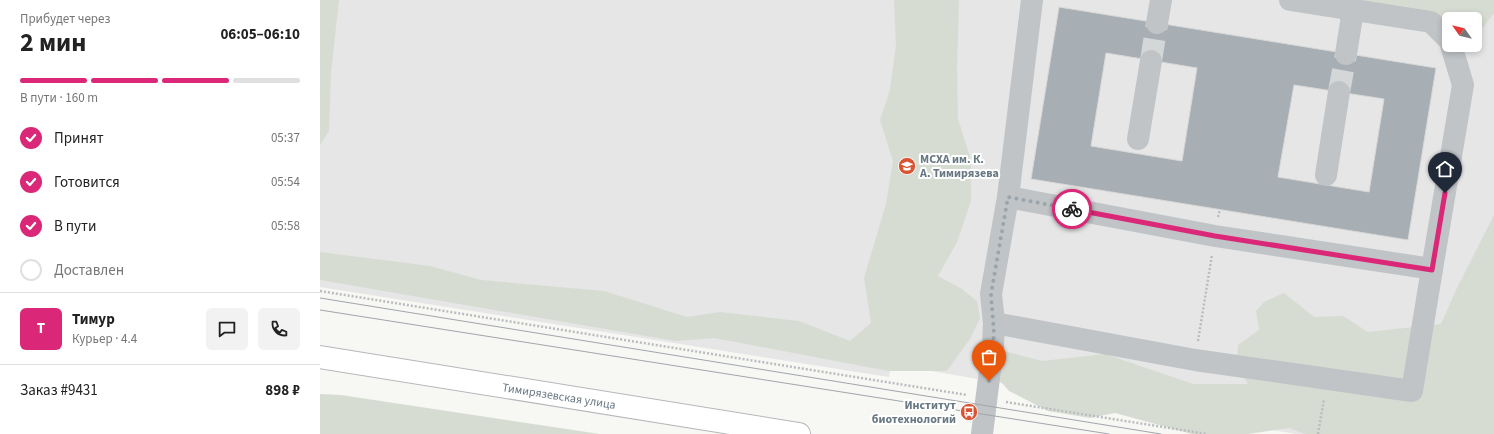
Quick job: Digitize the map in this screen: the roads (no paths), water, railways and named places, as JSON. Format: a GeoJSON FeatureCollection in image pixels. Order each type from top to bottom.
{"type":"FeatureCollection","features":[{"type":"Feature","properties":{"kind":"main road","name":"Тимирязевская улица"},"geometry":{"type":"LineString","coordinates":[[320,357],[799,434]]}},
{"type":"Feature","properties":{"kind":"lane"},"geometry":{"type":"LineString","coordinates":[[982,434],[993,346],[994,323],[991,294],[1008,197],[1032,0]]}},
{"type":"Feature","properties":{"kind":"lane"},"geometry":{"type":"LineString","coordinates":[[1157,23],[1160,0]]}},
{"type":"Feature","properties":{"kind":"lane"},"geometry":{"type":"LineString","coordinates":[[1290,0],[1431,22],[1442,33]]}},
{"type":"Feature","properties":{"kind":"lane"},"geometry":{"type":"LineString","coordinates":[[1346,54],[1353,10]]}},
{"type":"Feature","properties":{"kind":"lane"},"geometry":{"type":"LineString","coordinates":[[994,323],[1195,360],[1412,391],[1463,85],[1453,52]]}},
{"type":"Feature","properties":{"kind":"lane"},"geometry":{"type":"LineString","coordinates":[[1138,139],[1151,61]]}},
{"type":"Feature","properties":{"kind":"lane"},"geometry":{"type":"LineString","coordinates":[[1326,175],[1339,92]]}},
{"type":"Feature","properties":{"kind":"lane"},"geometry":{"type":"LineString","coordinates":[[1008,197],[1215,236],[1432,270]]}},
{"type":"Feature","properties":{"kind":"tunnel"},"geometry":{"type":"LineString","coordinates":[[1151,61],[1157,23]]}},
{"type":"Feature","properties":{"kind":"tunnel"},"geometry":{"type":"LineString","coordinates":[[1339,92],[1346,54]]}},
{"type":"Feature","properties":{"kind":"tram line"},"geometry":{"type":"LineString","coordinates":[[320,298],[1161,434]]}},
{"type":"Feature","properties":{"kind":"tram line"},"geometry":{"type":"LineString","coordinates":[[320,310],[1109,434]]}},
{"type":"Feature","properties":{"kind":"place","name":"МСХА им. К. А. Тимирязева"},"geometry":{"type":"Point","coordinates":[907,166]}},
{"type":"Feature","properties":{"kind":"place","name":"Институт биотехнологий"},"geometry":{"type":"Point","coordinates":[969,412]}}]}
